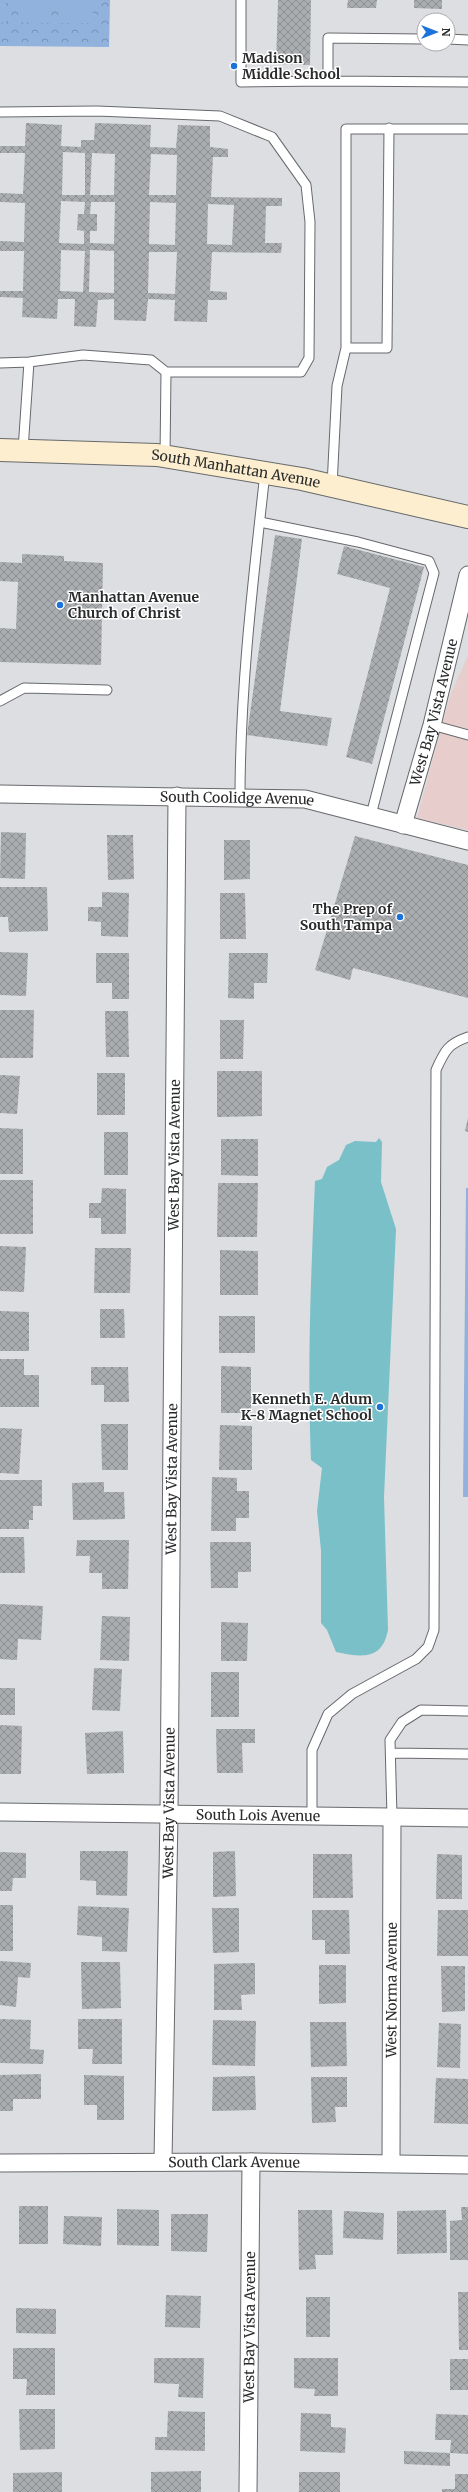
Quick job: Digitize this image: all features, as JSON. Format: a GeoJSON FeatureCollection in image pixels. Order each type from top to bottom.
{"type":"FeatureCollection","features":[{"type":"Feature","properties":{"kind":"main road","name":"South Manhattan Avenue"},"geometry":{"type":"LineString","coordinates":[[0,450],[165,456],[332,486],[468,517]]}},
{"type":"Feature","properties":{"kind":"street","name":"West Bay Vista Avenue"},"geometry":{"type":"LineString","coordinates":[[403,825],[432,725],[468,576]]}},
{"type":"Feature","properties":{"kind":"street","name":"South Coolidge Avenue"},"geometry":{"type":"LineString","coordinates":[[0,794],[177,796],[305,800],[371,815],[403,825],[468,841]]}},
{"type":"Feature","properties":{"kind":"street","name":"West Bay Vista Avenue"},"geometry":{"type":"LineString","coordinates":[[163,2162],[169,1814],[177,796]]}},
{"type":"Feature","properties":{"kind":"street","name":"South Lois Avenue"},"geometry":{"type":"LineString","coordinates":[[0,1812],[468,1818]]}},
{"type":"Feature","properties":{"kind":"street","name":"West Norma Avenue"},"geometry":{"type":"LineString","coordinates":[[391,2163],[392,1817]]}},
{"type":"Feature","properties":{"kind":"street","name":"West Bay Vista Avenue"},"geometry":{"type":"LineString","coordinates":[[248,2492],[251,2162]]}},
{"type":"Feature","properties":{"kind":"street","name":"South Clark Avenue"},"geometry":{"type":"LineString","coordinates":[[0,2163],[251,2162],[468,2165]]}},
{"type":"Feature","properties":{"kind":"lane"},"geometry":{"type":"LineString","coordinates":[[241,0],[241,82],[468,82]]}},
{"type":"Feature","properties":{"kind":"lane"},"geometry":{"type":"LineString","coordinates":[[328,81],[328,38],[416,39]]}},
{"type":"Feature","properties":{"kind":"lane"},"geometry":{"type":"LineString","coordinates":[[456,39],[468,40]]}},
{"type":"Feature","properties":{"kind":"lane"},"geometry":{"type":"LineString","coordinates":[[0,112],[97,111],[220,116],[272,137],[306,184],[310,222],[309,358],[301,372],[166,372],[151,360],[83,355],[29,362],[0,363]]}},
{"type":"Feature","properties":{"kind":"lane"},"geometry":{"type":"LineString","coordinates":[[346,348],[387,348],[389,128]]}},
{"type":"Feature","properties":{"kind":"lane"},"geometry":{"type":"LineString","coordinates":[[332,486],[337,386],[346,348],[346,129],[468,129]]}},
{"type":"Feature","properties":{"kind":"lane"},"geometry":{"type":"LineString","coordinates":[[23,450],[29,362]]}},
{"type":"Feature","properties":{"kind":"lane"},"geometry":{"type":"LineString","coordinates":[[165,456],[166,372]]}},
{"type":"Feature","properties":{"kind":"lane"},"geometry":{"type":"LineString","coordinates":[[240,798],[240,756],[246,650],[265,473]]}},
{"type":"Feature","properties":{"kind":"lane"},"geometry":{"type":"LineString","coordinates":[[260,522],[358,542],[429,561],[434,573],[371,815]]}},
{"type":"Feature","properties":{"kind":"lane"},"geometry":{"type":"LineString","coordinates":[[0,701],[24,688],[107,690]]}},
{"type":"Feature","properties":{"kind":"lane"},"geometry":{"type":"LineString","coordinates":[[432,725],[468,735]]}},
{"type":"Feature","properties":{"kind":"lane"},"geometry":{"type":"LineString","coordinates":[[312,1816],[312,1750],[328,1714],[352,1694],[416,1659],[428,1647],[434,1630],[436,1070],[444,1052],[453,1042],[468,1037]]}},
{"type":"Feature","properties":{"kind":"lane"},"geometry":{"type":"LineString","coordinates":[[392,1817],[390,1740],[402,1722],[421,1710],[468,1711]]}},
{"type":"Feature","properties":{"kind":"lane"},"geometry":{"type":"LineString","coordinates":[[391,1753],[468,1754]]}},
{"type":"Feature","properties":{"kind":"shaded area"},"geometry":{"type":"Polygon","coordinates":[[[468,655],[468,830],[417,818],[450,696],[468,655]]]}},
{"type":"Feature","properties":{"kind":"shaded area"},"geometry":{"type":"Polygon","coordinates":[[[379,1138],[382,1142],[381,1182],[396,1229],[384,1497],[388,1630],[385,1640],[376,1652],[354,1655],[336,1652],[327,1630],[321,1623],[321,1550],[317,1511],[322,1468],[311,1460],[309,1390],[315,1181],[322,1179],[327,1167],[339,1160],[346,1145],[355,1141],[376,1142],[379,1138]]]}},
{"type":"Feature","properties":{"kind":"green space"},"geometry":{"type":"Polygon","coordinates":[[[0,0],[110,0],[109,47],[0,46],[0,0]]]}},
{"type":"Feature","properties":{"kind":"green space"},"geometry":{"type":"Polygon","coordinates":[[[0,0],[6,0],[6,23],[0,22],[0,0]]]}},
{"type":"Feature","properties":{"kind":"green space"},"geometry":{"type":"Polygon","coordinates":[[[18,0],[49,0],[49,23],[18,22],[18,0]]]}},
{"type":"Feature","properties":{"kind":"green space"},"geometry":{"type":"Polygon","coordinates":[[[62,0],[93,0],[93,23],[62,23],[62,0]]]}},
{"type":"Feature","properties":{"kind":"green space"},"geometry":{"type":"Polygon","coordinates":[[[466,1188],[468,1188],[468,1497],[463,1497],[466,1188]]]}},
{"type":"Feature","properties":{"kind":"building"},"geometry":{"type":"Polygon","coordinates":[[[278,0],[311,0],[310,65],[276,64],[278,0]]]}},
{"type":"Feature","properties":{"kind":"building"},"geometry":{"type":"Polygon","coordinates":[[[348,0],[377,0],[376,8],[347,8],[348,0]]]}},
{"type":"Feature","properties":{"kind":"building"},"geometry":{"type":"Polygon","coordinates":[[[414,0],[442,0],[442,9],[414,8],[414,0]]]}},
{"type":"Feature","properties":{"kind":"building"},"geometry":{"type":"Polygon","coordinates":[[[26,123],[62,125],[61,146],[81,147],[81,140],[94,140],[95,123],[151,125],[150,147],[176,148],[178,125],[210,126],[210,147],[228,149],[228,157],[213,157],[211,197],[282,198],[282,206],[266,206],[265,243],[282,243],[281,253],[212,252],[210,291],[227,292],[227,300],[208,300],[207,322],[174,321],[175,300],[148,299],[146,321],[114,320],[114,299],[98,300],[96,327],[74,326],[75,299],[58,299],[57,319],[22,317],[23,298],[0,297],[0,291],[23,291],[24,251],[0,251],[0,241],[24,242],[25,203],[0,202],[0,193],[23,194],[25,153],[0,153],[0,146],[25,146],[26,123]],[[63,152],[62,195],[85,195],[85,153],[63,152]],[[92,153],[90,195],[114,195],[115,154],[92,153]],[[151,154],[149,195],[176,195],[177,155],[151,154]],[[61,201],[59,243],[84,244],[84,231],[77,230],[78,214],[84,214],[85,202],[61,201]],[[91,202],[90,214],[97,214],[97,231],[90,231],[90,243],[114,244],[115,202],[91,202]],[[150,202],[149,244],[175,245],[176,203],[150,202]],[[208,204],[207,244],[232,245],[234,205],[208,204]],[[61,250],[60,291],[83,292],[85,251],[61,250]],[[90,250],[89,292],[114,293],[114,251],[90,250]],[[149,252],[148,293],[175,294],[177,252],[149,252]]]}},
{"type":"Feature","properties":{"kind":"building"},"geometry":{"type":"Polygon","coordinates":[[[275,535],[302,539],[280,711],[332,718],[327,746],[247,735],[275,535]]]}},
{"type":"Feature","properties":{"kind":"building"},"geometry":{"type":"Polygon","coordinates":[[[344,546],[424,567],[372,764],[346,757],[390,588],[337,574],[344,546]]]}},
{"type":"Feature","properties":{"kind":"building","name":"Manhattan Avenue Church of Christ"},"geometry":{"type":"Polygon","coordinates":[[[22,554],[64,556],[64,561],[103,563],[101,665],[0,662],[0,628],[16,629],[18,582],[0,581],[0,562],[22,563],[22,554]]]}},
{"type":"Feature","properties":{"kind":"building"},"geometry":{"type":"Polygon","coordinates":[[[1,832],[26,833],[25,879],[0,878],[1,832]]]}},
{"type":"Feature","properties":{"kind":"building"},"geometry":{"type":"Polygon","coordinates":[[[107,835],[133,835],[134,879],[108,880],[107,835]]]}},
{"type":"Feature","properties":{"kind":"building","name":"The Prep of South Tampa"},"geometry":{"type":"Polygon","coordinates":[[[355,836],[468,865],[468,998],[353,968],[350,980],[315,970],[355,836]]]}},
{"type":"Feature","properties":{"kind":"building"},"geometry":{"type":"Polygon","coordinates":[[[224,840],[250,840],[250,879],[224,880],[224,840]]]}},
{"type":"Feature","properties":{"kind":"building"},"geometry":{"type":"Polygon","coordinates":[[[0,887],[47,887],[48,931],[9,932],[8,917],[0,917],[0,887]]]}},
{"type":"Feature","properties":{"kind":"building"},"geometry":{"type":"Polygon","coordinates":[[[102,892],[129,893],[128,937],[101,936],[101,922],[88,921],[88,907],[102,907],[102,892]]]}},
{"type":"Feature","properties":{"kind":"building"},"geometry":{"type":"Polygon","coordinates":[[[220,893],[245,893],[246,939],[220,939],[220,893]]]}},
{"type":"Feature","properties":{"kind":"building"},"geometry":{"type":"Polygon","coordinates":[[[0,952],[28,953],[26,996],[0,995],[0,952]]]}},
{"type":"Feature","properties":{"kind":"building"},"geometry":{"type":"Polygon","coordinates":[[[96,953],[129,953],[129,999],[112,999],[112,983],[96,983],[96,953]]]}},
{"type":"Feature","properties":{"kind":"building"},"geometry":{"type":"Polygon","coordinates":[[[229,953],[268,953],[267,983],[254,983],[254,999],[228,998],[229,953]]]}},
{"type":"Feature","properties":{"kind":"building"},"geometry":{"type":"Polygon","coordinates":[[[0,1010],[34,1010],[33,1058],[0,1058],[0,1010]]]}},
{"type":"Feature","properties":{"kind":"building"},"geometry":{"type":"Polygon","coordinates":[[[105,1011],[128,1011],[129,1057],[106,1057],[105,1011]]]}},
{"type":"Feature","properties":{"kind":"building"},"geometry":{"type":"Polygon","coordinates":[[[220,1020],[244,1020],[243,1059],[220,1059],[220,1020]]]}},
{"type":"Feature","properties":{"kind":"building"},"geometry":{"type":"Polygon","coordinates":[[[217,1071],[262,1071],[262,1116],[217,1117],[217,1071]]]}},
{"type":"Feature","properties":{"kind":"building"},"geometry":{"type":"Polygon","coordinates":[[[97,1073],[125,1073],[125,1115],[97,1115],[97,1073]]]}},
{"type":"Feature","properties":{"kind":"building"},"geometry":{"type":"Polygon","coordinates":[[[0,1075],[20,1076],[17,1114],[0,1113],[0,1075]]]}},
{"type":"Feature","properties":{"kind":"building"},"geometry":{"type":"Polygon","coordinates":[[[468,1118],[468,1132],[465,1131],[468,1118]]]}},
{"type":"Feature","properties":{"kind":"building"},"geometry":{"type":"Polygon","coordinates":[[[0,1128],[23,1129],[23,1174],[0,1174],[0,1128]]]}},
{"type":"Feature","properties":{"kind":"building"},"geometry":{"type":"Polygon","coordinates":[[[104,1132],[128,1132],[128,1175],[104,1175],[104,1132]]]}},
{"type":"Feature","properties":{"kind":"building"},"geometry":{"type":"Polygon","coordinates":[[[221,1139],[258,1139],[258,1176],[221,1175],[221,1139]]]}},
{"type":"Feature","properties":{"kind":"building"},"geometry":{"type":"Polygon","coordinates":[[[0,1180],[33,1180],[33,1234],[0,1234],[0,1180]]]}},
{"type":"Feature","properties":{"kind":"building"},"geometry":{"type":"Polygon","coordinates":[[[218,1183],[258,1183],[257,1237],[217,1237],[218,1183]]]}},
{"type":"Feature","properties":{"kind":"building"},"geometry":{"type":"Polygon","coordinates":[[[102,1188],[126,1189],[126,1234],[101,1234],[101,1218],[89,1218],[89,1203],[101,1203],[102,1188]]]}},
{"type":"Feature","properties":{"kind":"building"},"geometry":{"type":"Polygon","coordinates":[[[0,1246],[26,1247],[24,1292],[0,1291],[0,1246]]]}},
{"type":"Feature","properties":{"kind":"building"},"geometry":{"type":"Polygon","coordinates":[[[95,1248],[131,1248],[130,1293],[94,1293],[95,1248]]]}},
{"type":"Feature","properties":{"kind":"building"},"geometry":{"type":"Polygon","coordinates":[[[220,1250],[258,1251],[258,1295],[220,1295],[220,1250]]]}},
{"type":"Feature","properties":{"kind":"building"},"geometry":{"type":"Polygon","coordinates":[[[100,1309],[124,1309],[125,1338],[100,1338],[100,1309]]]}},
{"type":"Feature","properties":{"kind":"building"},"geometry":{"type":"Polygon","coordinates":[[[0,1311],[29,1312],[29,1351],[0,1351],[0,1311]]]}},
{"type":"Feature","properties":{"kind":"building"},"geometry":{"type":"Polygon","coordinates":[[[219,1316],[255,1316],[255,1353],[219,1353],[219,1316]]]}},
{"type":"Feature","properties":{"kind":"building"},"geometry":{"type":"Polygon","coordinates":[[[0,1359],[24,1359],[24,1375],[39,1375],[39,1407],[0,1407],[0,1359]]]}},
{"type":"Feature","properties":{"kind":"building"},"geometry":{"type":"Polygon","coordinates":[[[221,1366],[251,1367],[251,1413],[221,1413],[221,1366]]]}},
{"type":"Feature","properties":{"kind":"building"},"geometry":{"type":"Polygon","coordinates":[[[91,1367],[128,1367],[129,1402],[104,1402],[104,1385],[91,1385],[91,1367]]]}},
{"type":"Feature","properties":{"kind":"building"},"geometry":{"type":"Polygon","coordinates":[[[101,1424],[128,1424],[128,1470],[102,1470],[101,1424]]]}},
{"type":"Feature","properties":{"kind":"building"},"geometry":{"type":"Polygon","coordinates":[[[220,1425],[252,1426],[252,1470],[219,1470],[220,1425]]]}},
{"type":"Feature","properties":{"kind":"building"},"geometry":{"type":"Polygon","coordinates":[[[0,1428],[22,1429],[19,1474],[0,1473],[0,1428]]]}},
{"type":"Feature","properties":{"kind":"building"},"geometry":{"type":"Polygon","coordinates":[[[212,1477],[237,1478],[237,1491],[249,1491],[249,1518],[236,1518],[236,1531],[211,1531],[212,1477]]]}},
{"type":"Feature","properties":{"kind":"building"},"geometry":{"type":"Polygon","coordinates":[[[0,1480],[42,1480],[42,1506],[33,1506],[33,1520],[29,1520],[29,1529],[0,1529],[0,1480]]]}},
{"type":"Feature","properties":{"kind":"building"},"geometry":{"type":"Polygon","coordinates":[[[104,1482],[104,1492],[124,1492],[125,1519],[73,1520],[72,1483],[104,1482]]]}},
{"type":"Feature","properties":{"kind":"building"},"geometry":{"type":"Polygon","coordinates":[[[0,1537],[24,1537],[25,1573],[0,1573],[0,1537]]]}},
{"type":"Feature","properties":{"kind":"building"},"geometry":{"type":"Polygon","coordinates":[[[77,1540],[129,1540],[128,1589],[102,1589],[102,1573],[89,1573],[90,1556],[76,1556],[77,1540]]]}},
{"type":"Feature","properties":{"kind":"building"},"geometry":{"type":"Polygon","coordinates":[[[210,1542],[251,1542],[251,1572],[238,1572],[238,1588],[211,1588],[210,1542]]]}},
{"type":"Feature","properties":{"kind":"building"},"geometry":{"type":"Polygon","coordinates":[[[0,1604],[43,1606],[41,1640],[18,1639],[17,1660],[0,1659],[0,1604]]]}},
{"type":"Feature","properties":{"kind":"building"},"geometry":{"type":"Polygon","coordinates":[[[102,1616],[130,1617],[129,1661],[100,1660],[102,1616]]]}},
{"type":"Feature","properties":{"kind":"building"},"geometry":{"type":"Polygon","coordinates":[[[221,1622],[248,1623],[247,1661],[221,1661],[221,1622]]]}},
{"type":"Feature","properties":{"kind":"building"},"geometry":{"type":"Polygon","coordinates":[[[94,1668],[122,1669],[120,1711],[92,1710],[94,1668]]]}},
{"type":"Feature","properties":{"kind":"building"},"geometry":{"type":"Polygon","coordinates":[[[211,1672],[239,1672],[239,1717],[211,1717],[211,1672]]]}},
{"type":"Feature","properties":{"kind":"building"},"geometry":{"type":"Polygon","coordinates":[[[0,1688],[15,1688],[15,1715],[0,1715],[0,1688]]]}},
{"type":"Feature","properties":{"kind":"building"},"geometry":{"type":"Polygon","coordinates":[[[0,1725],[22,1726],[21,1774],[0,1774],[0,1725]]]}},
{"type":"Feature","properties":{"kind":"building"},"geometry":{"type":"Polygon","coordinates":[[[216,1729],[255,1729],[255,1743],[242,1743],[243,1773],[217,1773],[216,1729]]]}},
{"type":"Feature","properties":{"kind":"building"},"geometry":{"type":"Polygon","coordinates":[[[123,1731],[124,1773],[87,1774],[85,1733],[123,1731]]]}},
{"type":"Feature","properties":{"kind":"building"},"geometry":{"type":"Polygon","coordinates":[[[80,1851],[128,1851],[127,1896],[96,1895],[96,1881],[80,1880],[80,1851]]]}},
{"type":"Feature","properties":{"kind":"building"},"geometry":{"type":"Polygon","coordinates":[[[235,1851],[236,1896],[213,1897],[213,1852],[235,1851]]]}},
{"type":"Feature","properties":{"kind":"building"},"geometry":{"type":"Polygon","coordinates":[[[0,1852],[26,1853],[26,1878],[13,1878],[12,1891],[0,1891],[0,1852]]]}},
{"type":"Feature","properties":{"kind":"building"},"geometry":{"type":"Polygon","coordinates":[[[313,1854],[352,1854],[353,1898],[313,1898],[313,1854]]]}},
{"type":"Feature","properties":{"kind":"building"},"geometry":{"type":"Polygon","coordinates":[[[437,1854],[462,1855],[462,1899],[436,1899],[437,1854]]]}},
{"type":"Feature","properties":{"kind":"building"},"geometry":{"type":"Polygon","coordinates":[[[0,1905],[13,1905],[13,1951],[0,1951],[0,1905]]]}},
{"type":"Feature","properties":{"kind":"building"},"geometry":{"type":"Polygon","coordinates":[[[78,1906],[129,1908],[127,1952],[102,1951],[102,1937],[77,1935],[78,1906]]]}},
{"type":"Feature","properties":{"kind":"building"},"geometry":{"type":"Polygon","coordinates":[[[212,1908],[239,1908],[239,1952],[213,1953],[212,1908]]]}},
{"type":"Feature","properties":{"kind":"building"},"geometry":{"type":"Polygon","coordinates":[[[312,1910],[349,1910],[350,1954],[325,1954],[325,1940],[312,1940],[312,1910]]]}},
{"type":"Feature","properties":{"kind":"building"},"geometry":{"type":"Polygon","coordinates":[[[438,1910],[468,1910],[468,1956],[437,1956],[438,1910]]]}},
{"type":"Feature","properties":{"kind":"building"},"geometry":{"type":"Polygon","coordinates":[[[0,1961],[31,1963],[30,1978],[18,1977],[16,2007],[0,2005],[0,1961]]]}},
{"type":"Feature","properties":{"kind":"building"},"geometry":{"type":"Polygon","coordinates":[[[81,1962],[120,1962],[121,2008],[82,2009],[81,1962]]]}},
{"type":"Feature","properties":{"kind":"building"},"geometry":{"type":"Polygon","coordinates":[[[255,1963],[255,1994],[241,1995],[242,2010],[214,2010],[214,1964],[255,1963]]]}},
{"type":"Feature","properties":{"kind":"building"},"geometry":{"type":"Polygon","coordinates":[[[319,1965],[346,1965],[346,2003],[319,2004],[319,1965]]]}},
{"type":"Feature","properties":{"kind":"building"},"geometry":{"type":"Polygon","coordinates":[[[441,1966],[465,1966],[465,2011],[442,2012],[441,1966]]]}},
{"type":"Feature","properties":{"kind":"building"},"geometry":{"type":"Polygon","coordinates":[[[0,2019],[31,2020],[30,2049],[44,2050],[43,2064],[0,2063],[0,2019]]]}},
{"type":"Feature","properties":{"kind":"building"},"geometry":{"type":"Polygon","coordinates":[[[78,2019],[122,2019],[122,2064],[92,2064],[93,2049],[78,2049],[78,2019]]]}},
{"type":"Feature","properties":{"kind":"building"},"geometry":{"type":"Polygon","coordinates":[[[213,2020],[256,2021],[255,2066],[212,2065],[213,2020]]]}},
{"type":"Feature","properties":{"kind":"building"},"geometry":{"type":"Polygon","coordinates":[[[310,2022],[346,2022],[347,2066],[311,2067],[310,2022]]]}},
{"type":"Feature","properties":{"kind":"building"},"geometry":{"type":"Polygon","coordinates":[[[439,2023],[461,2024],[460,2068],[437,2067],[439,2023]]]}},
{"type":"Feature","properties":{"kind":"building"},"geometry":{"type":"Polygon","coordinates":[[[41,2074],[41,2099],[13,2099],[13,2111],[0,2111],[0,2075],[41,2074]]]}},
{"type":"Feature","properties":{"kind":"building"},"geometry":{"type":"Polygon","coordinates":[[[84,2075],[124,2076],[124,2120],[97,2120],[97,2105],[84,2105],[84,2075]]]}},
{"type":"Feature","properties":{"kind":"building"},"geometry":{"type":"Polygon","coordinates":[[[255,2076],[256,2110],[212,2111],[213,2077],[255,2076]]]}},
{"type":"Feature","properties":{"kind":"building"},"geometry":{"type":"Polygon","coordinates":[[[311,2077],[347,2077],[347,2107],[335,2107],[336,2122],[312,2123],[311,2077]]]}},
{"type":"Feature","properties":{"kind":"building"},"geometry":{"type":"Polygon","coordinates":[[[436,2078],[468,2079],[468,2124],[434,2123],[436,2078]]]}},
{"type":"Feature","properties":{"kind":"building"},"geometry":{"type":"Polygon","coordinates":[[[19,2206],[48,2206],[48,2244],[19,2244],[19,2206]]]}},
{"type":"Feature","properties":{"kind":"building"},"geometry":{"type":"Polygon","coordinates":[[[461,2207],[468,2207],[468,2260],[450,2260],[450,2221],[462,2220],[461,2207]]]}},
{"type":"Feature","properties":{"kind":"building"},"geometry":{"type":"Polygon","coordinates":[[[117,2209],[159,2210],[159,2246],[117,2245],[117,2209]]]}},
{"type":"Feature","properties":{"kind":"building"},"geometry":{"type":"Polygon","coordinates":[[[298,2210],[332,2210],[333,2255],[315,2255],[316,2269],[299,2270],[298,2210]]]}},
{"type":"Feature","properties":{"kind":"building"},"geometry":{"type":"Polygon","coordinates":[[[446,2210],[447,2253],[397,2254],[397,2211],[446,2210]]]}},
{"type":"Feature","properties":{"kind":"building"},"geometry":{"type":"Polygon","coordinates":[[[344,2211],[384,2213],[383,2240],[343,2238],[344,2211]]]}},
{"type":"Feature","properties":{"kind":"building"},"geometry":{"type":"Polygon","coordinates":[[[171,2214],[208,2214],[207,2252],[171,2251],[171,2214]]]}},
{"type":"Feature","properties":{"kind":"building"},"geometry":{"type":"Polygon","coordinates":[[[64,2216],[102,2217],[101,2246],[63,2244],[64,2216]]]}},
{"type":"Feature","properties":{"kind":"building"},"geometry":{"type":"Polygon","coordinates":[[[458,2292],[468,2292],[468,2350],[459,2350],[458,2292]]]}},
{"type":"Feature","properties":{"kind":"building"},"geometry":{"type":"Polygon","coordinates":[[[166,2295],[201,2296],[200,2328],[165,2327],[166,2295]]]}},
{"type":"Feature","properties":{"kind":"building"},"geometry":{"type":"Polygon","coordinates":[[[306,2297],[330,2297],[330,2337],[306,2337],[306,2297]]]}},
{"type":"Feature","properties":{"kind":"building"},"geometry":{"type":"Polygon","coordinates":[[[16,2308],[56,2309],[56,2334],[16,2333],[16,2308]]]}},
{"type":"Feature","properties":{"kind":"building"},"geometry":{"type":"Polygon","coordinates":[[[13,2348],[55,2348],[55,2395],[26,2395],[27,2379],[13,2379],[13,2348]]]}},
{"type":"Feature","properties":{"kind":"building"},"geometry":{"type":"Polygon","coordinates":[[[154,2358],[204,2358],[203,2398],[178,2397],[179,2384],[154,2383],[154,2358]]]}},
{"type":"Feature","properties":{"kind":"building"},"geometry":{"type":"Polygon","coordinates":[[[294,2358],[338,2358],[338,2396],[314,2396],[315,2389],[294,2388],[294,2358]]]}},
{"type":"Feature","properties":{"kind":"building"},"geometry":{"type":"Polygon","coordinates":[[[450,2359],[468,2359],[468,2390],[450,2390],[450,2359]]]}},
{"type":"Feature","properties":{"kind":"building"},"geometry":{"type":"Polygon","coordinates":[[[19,2409],[55,2409],[55,2449],[20,2450],[19,2409]]]}},
{"type":"Feature","properties":{"kind":"building"},"geometry":{"type":"Polygon","coordinates":[[[168,2411],[205,2412],[205,2451],[155,2450],[155,2437],[167,2437],[168,2411]]]}},
{"type":"Feature","properties":{"kind":"building"},"geometry":{"type":"Polygon","coordinates":[[[301,2413],[331,2414],[331,2427],[346,2428],[345,2453],[300,2451],[301,2413]]]}},
{"type":"Feature","properties":{"kind":"building"},"geometry":{"type":"Polygon","coordinates":[[[436,2414],[468,2415],[468,2454],[450,2453],[451,2440],[435,2440],[436,2414]]]}},
{"type":"Feature","properties":{"kind":"building"},"geometry":{"type":"Polygon","coordinates":[[[404,2451],[450,2453],[450,2466],[404,2464],[404,2451]]]}},
{"type":"Feature","properties":{"kind":"building"},"geometry":{"type":"Polygon","coordinates":[[[201,2471],[201,2492],[151,2492],[151,2472],[201,2471]]]}},
{"type":"Feature","properties":{"kind":"building"},"geometry":{"type":"Polygon","coordinates":[[[62,2472],[62,2492],[13,2492],[13,2473],[62,2472]]]}},
{"type":"Feature","properties":{"kind":"building"},"geometry":{"type":"Polygon","coordinates":[[[299,2472],[340,2472],[340,2492],[299,2492],[299,2472]]]}},
{"type":"Feature","properties":{"kind":"building"},"geometry":{"type":"Polygon","coordinates":[[[455,2474],[468,2474],[468,2492],[442,2492],[442,2489],[455,2489],[455,2474]]]}},
{"type":"Feature","properties":{"kind":"place","name":"Madison Middle School"},"geometry":{"type":"Point","coordinates":[234,66]}},
{"type":"Feature","properties":{"kind":"place","name":"Manhattan Avenue Church of Christ"},"geometry":{"type":"Point","coordinates":[60,605]}},
{"type":"Feature","properties":{"kind":"place","name":"The Prep of South Tampa"},"geometry":{"type":"Point","coordinates":[400,917]}},
{"type":"Feature","properties":{"kind":"place","name":"Kenneth E. Adum K-8 Magnet School"},"geometry":{"type":"Point","coordinates":[380,1407]}}]}
